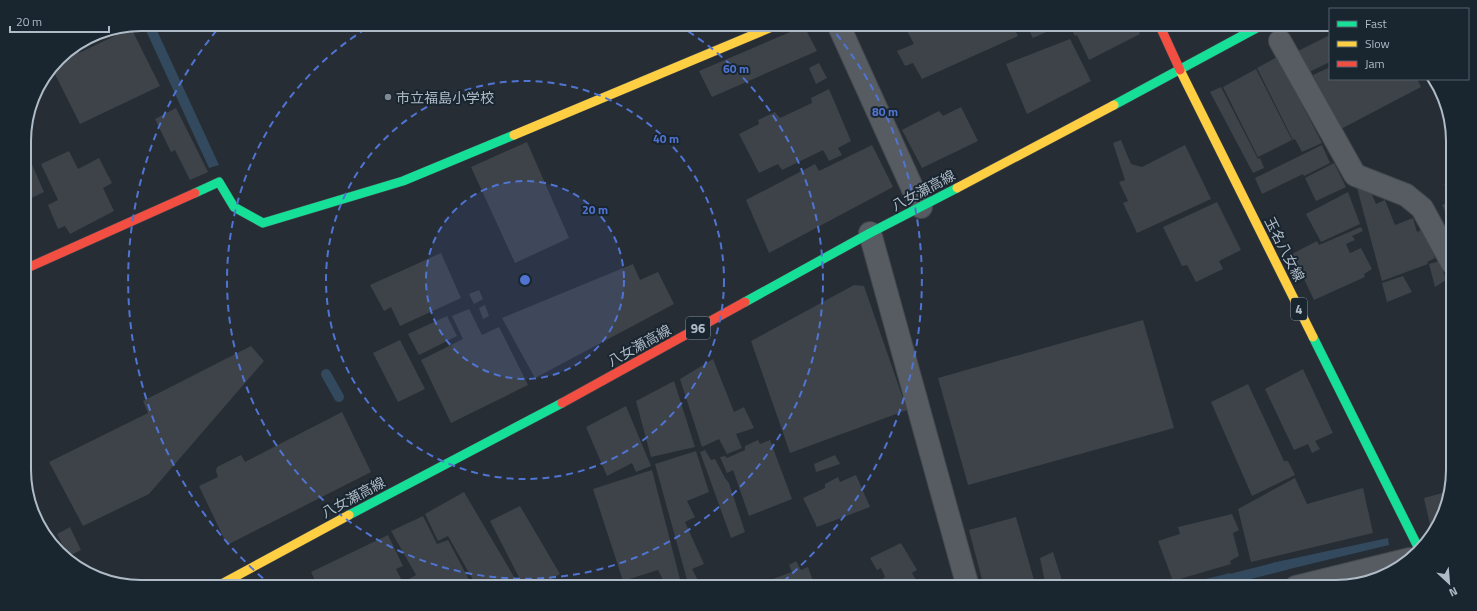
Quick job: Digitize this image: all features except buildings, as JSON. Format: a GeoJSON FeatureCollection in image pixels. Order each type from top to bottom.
{"type":"FeatureCollection","features":[{"type":"Feature","properties":{"kind":"main road"},"geometry":{"type":"LineString","coordinates":[[31,266],[219,182],[234,207],[263,223],[403,181],[762,31]]}},
{"type":"Feature","properties":{"kind":"main road","name":"玉名八女線"},"geometry":{"type":"LineString","coordinates":[[1162,31],[1180,70],[1417,545]]}},
{"type":"Feature","properties":{"kind":"main road"},"geometry":{"type":"LineString","coordinates":[[1180,70],[1251,31]]}},
{"type":"Feature","properties":{"kind":"main road","name":"八女瀬高線"},"geometry":{"type":"LineString","coordinates":[[229,580],[324,528],[571,398],[870,233],[1180,70]]}},
{"type":"Feature","properties":{"kind":"street"},"geometry":{"type":"LineString","coordinates":[[841,31],[921,207]]}},
{"type":"Feature","properties":{"kind":"street"},"geometry":{"type":"LineString","coordinates":[[1280,41],[1355,175],[1406,195],[1422,208],[1446,252]]}},
{"type":"Feature","properties":{"kind":"street"},"geometry":{"type":"LineString","coordinates":[[870,233],[966,580]]}},
{"type":"Feature","properties":{"kind":"street"},"geometry":{"type":"LineString","coordinates":[[1324,580],[1394,563]]}},
{"type":"Feature","properties":{"kind":"water"},"geometry":{"type":"Polygon","coordinates":[[[146,31],[157,31],[219,165],[209,168],[146,31]]]}},
{"type":"Feature","properties":{"kind":"water"},"geometry":{"type":"Polygon","coordinates":[[[1388,538],[1389,545],[1273,573],[1272,563],[1388,538]]]}},
{"type":"Feature","properties":{"kind":"water"},"geometry":{"type":"Polygon","coordinates":[[[1230,573],[1232,580],[1202,580],[1230,573]]]}},
{"type":"Feature","properties":{"kind":"waterway"},"geometry":{"type":"LineString","coordinates":[[326,374],[339,397]]}},
{"type":"Feature","properties":{"kind":"waterway"},"geometry":{"type":"LineString","coordinates":[[1226,580],[1286,565]]}},
{"type":"Feature","properties":{"kind":"traffic: fast"},"geometry":{"type":"LineString","coordinates":[[1114,105],[1251,31]]}},
{"type":"Feature","properties":{"kind":"traffic: fast"},"geometry":{"type":"LineString","coordinates":[[195,193],[219,182],[234,207],[263,223],[403,181],[514,135]]}},
{"type":"Feature","properties":{"kind":"traffic: fast"},"geometry":{"type":"LineString","coordinates":[[745,302],[870,233],[957,188]]}},
{"type":"Feature","properties":{"kind":"traffic: fast"},"geometry":{"type":"LineString","coordinates":[[1313,337],[1417,545]]}},
{"type":"Feature","properties":{"kind":"traffic: fast"},"geometry":{"type":"LineString","coordinates":[[349,515],[562,403]]}},
{"type":"Feature","properties":{"kind":"traffic: slow"},"geometry":{"type":"LineString","coordinates":[[514,135],[762,31]]}},
{"type":"Feature","properties":{"kind":"traffic: slow"},"geometry":{"type":"LineString","coordinates":[[1180,70],[1313,337]]}},
{"type":"Feature","properties":{"kind":"traffic: slow"},"geometry":{"type":"LineString","coordinates":[[957,188],[1114,105]]}},
{"type":"Feature","properties":{"kind":"traffic: slow"},"geometry":{"type":"LineString","coordinates":[[229,580],[349,515]]}},
{"type":"Feature","properties":{"kind":"traffic: jam"},"geometry":{"type":"LineString","coordinates":[[1162,31],[1180,70]]}},
{"type":"Feature","properties":{"kind":"traffic: jam"},"geometry":{"type":"LineString","coordinates":[[31,266],[195,193]]}},
{"type":"Feature","properties":{"kind":"traffic: jam"},"geometry":{"type":"LineString","coordinates":[[562,403],[745,302]]}},
{"type":"Feature","properties":{"kind":"place","name":"市立福島小学校"},"geometry":{"type":"Point","coordinates":[388,97]}}]}
